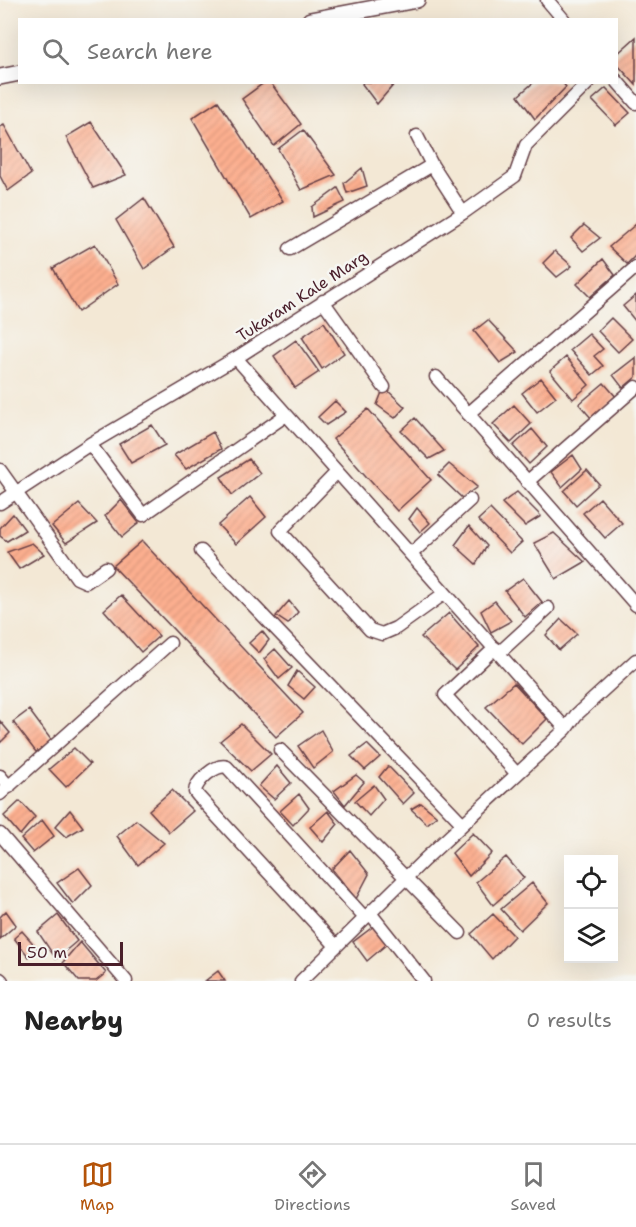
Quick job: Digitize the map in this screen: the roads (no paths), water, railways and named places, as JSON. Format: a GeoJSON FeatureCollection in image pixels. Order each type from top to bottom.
{"type":"FeatureCollection","features":[{"type":"Feature","properties":{"kind":"street"},"geometry":{"type":"LineString","coordinates":[[320,18],[413,0]]}},
{"type":"Feature","properties":{"kind":"street"},"geometry":{"type":"LineString","coordinates":[[547,0],[562,18]]}},
{"type":"Feature","properties":{"kind":"street"},"geometry":{"type":"LineString","coordinates":[[0,77],[18,73]]}},
{"type":"Feature","properties":{"kind":"street"},"geometry":{"type":"LineString","coordinates":[[618,82],[636,103]]}},
{"type":"Feature","properties":{"kind":"street","name":"Tukaram Kale Marg"},"geometry":{"type":"LineString","coordinates":[[0,503],[90,444],[236,358],[463,213],[515,176],[526,146],[587,84]]}},
{"type":"Feature","properties":{"kind":"street"},"geometry":{"type":"LineString","coordinates":[[417,136],[432,165],[463,213]]}},
{"type":"Feature","properties":{"kind":"street"},"geometry":{"type":"LineString","coordinates":[[290,249],[432,165]]}},
{"type":"Feature","properties":{"kind":"street"},"geometry":{"type":"LineString","coordinates":[[468,414],[636,267]]}},
{"type":"Feature","properties":{"kind":"street"},"geometry":{"type":"LineString","coordinates":[[322,301],[384,387]]}},
{"type":"Feature","properties":{"kind":"street"},"geometry":{"type":"LineString","coordinates":[[236,358],[566,729]]}},
{"type":"Feature","properties":{"kind":"street"},"geometry":{"type":"LineString","coordinates":[[436,377],[636,605]]}},
{"type":"Feature","properties":{"kind":"street"},"geometry":{"type":"LineString","coordinates":[[527,482],[636,387]]}},
{"type":"Feature","properties":{"kind":"street"},"geometry":{"type":"LineString","coordinates":[[90,444],[143,515],[286,416]]}},
{"type":"Feature","properties":{"kind":"street"},"geometry":{"type":"LineString","coordinates":[[0,470],[77,578],[86,582],[106,568]]}},
{"type":"Feature","properties":{"kind":"street"},"geometry":{"type":"LineString","coordinates":[[337,472],[280,531],[370,630],[382,634],[396,628],[445,593]]}},
{"type":"Feature","properties":{"kind":"street"},"geometry":{"type":"LineString","coordinates":[[411,554],[470,500]]}},
{"type":"Feature","properties":{"kind":"street"},"geometry":{"type":"LineString","coordinates":[[201,551],[463,824]]}},
{"type":"Feature","properties":{"kind":"street"},"geometry":{"type":"LineString","coordinates":[[517,774],[445,695],[548,609]]}},
{"type":"Feature","properties":{"kind":"street"},"geometry":{"type":"LineString","coordinates":[[0,776],[4,790],[170,643]]}},
{"type":"Feature","properties":{"kind":"street"},"geometry":{"type":"LineString","coordinates":[[301,981],[636,660]]}},
{"type":"Feature","properties":{"kind":"street"},"geometry":{"type":"LineString","coordinates":[[280,750],[460,933]]}},
{"type":"Feature","properties":{"kind":"street"},"geometry":{"type":"LineString","coordinates":[[336,946],[195,792],[197,785],[218,766],[227,767],[368,916],[424,981]]}},
{"type":"Feature","properties":{"kind":"street"},"geometry":{"type":"LineString","coordinates":[[0,834],[126,981]]}}]}
